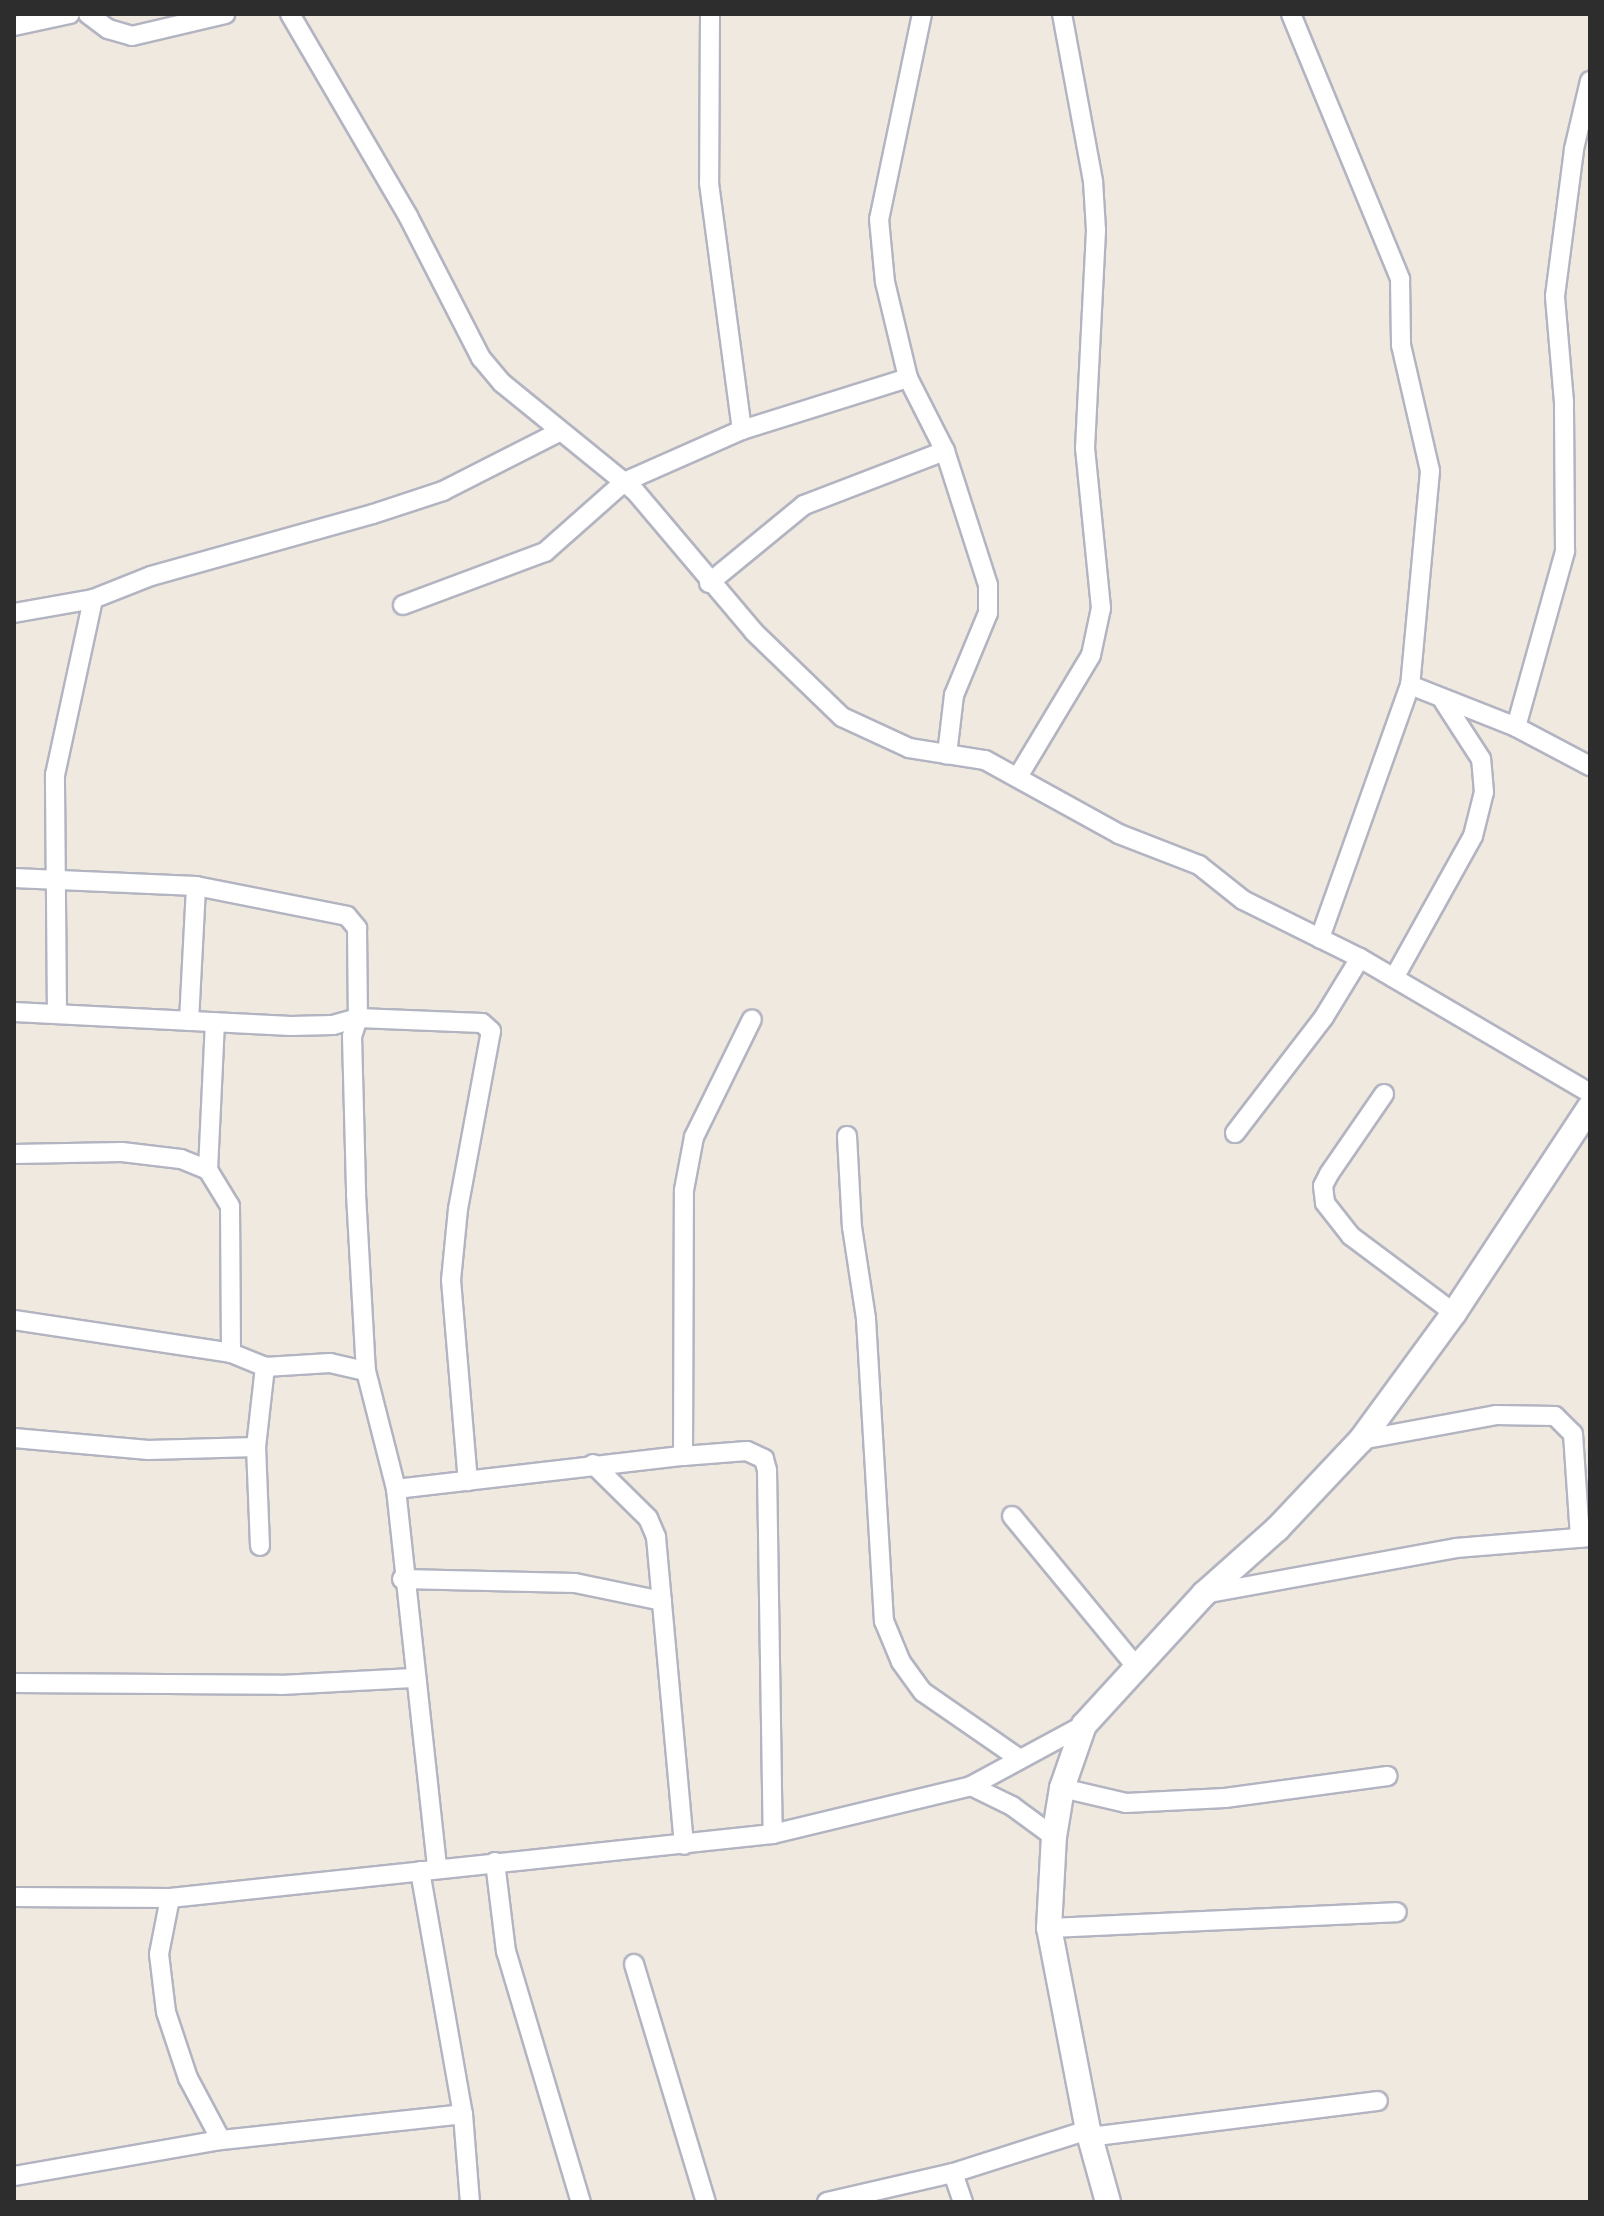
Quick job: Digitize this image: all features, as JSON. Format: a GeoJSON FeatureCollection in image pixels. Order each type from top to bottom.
{"type":"FeatureCollection","features":[{"type":"Feature","properties":{"kind":"street"},"geometry":{"type":"LineString","coordinates":[[14,26],[70,14]]}},
{"type":"Feature","properties":{"kind":"street"},"geometry":{"type":"LineString","coordinates":[[97,17],[118,34],[132,36],[225,14]]}},
{"type":"Feature","properties":{"kind":"street"},"geometry":{"type":"LineString","coordinates":[[284,14],[290,14],[408,216],[481,358],[502,383],[624,482],[709,583],[842,717],[869,733],[947,755],[985,760],[1019,775],[1119,834],[1199,865],[1243,900],[1360,958],[1590,1093]]}},
{"type":"Feature","properties":{"kind":"street"},"geometry":{"type":"LineString","coordinates":[[710,14],[709,183],[742,430]]}},
{"type":"Feature","properties":{"kind":"street"},"geometry":{"type":"LineString","coordinates":[[922,14],[879,219],[885,282],[908,378],[945,451],[988,585],[988,613],[954,695],[947,755]]}},
{"type":"Feature","properties":{"kind":"street"},"geometry":{"type":"LineString","coordinates":[[1019,775],[1091,655],[1101,608],[1085,448],[1094,193],[1062,14]]}},
{"type":"Feature","properties":{"kind":"street"},"geometry":{"type":"LineString","coordinates":[[1291,14],[1400,279],[1401,345],[1430,471],[1410,685],[1346,854],[1320,938]]}},
{"type":"Feature","properties":{"kind":"street"},"geometry":{"type":"LineString","coordinates":[[1516,727],[1565,551],[1564,402],[1555,296],[1574,149],[1590,81]]}},
{"type":"Feature","properties":{"kind":"street"},"geometry":{"type":"LineString","coordinates":[[403,605],[545,552],[624,482],[742,430],[908,378]]}},
{"type":"Feature","properties":{"kind":"street"},"geometry":{"type":"LineString","coordinates":[[14,613],[93,599],[151,576],[443,491],[559,432]]}},
{"type":"Feature","properties":{"kind":"street"},"geometry":{"type":"LineString","coordinates":[[709,583],[804,505],[945,451]]}},
{"type":"Feature","properties":{"kind":"street"},"geometry":{"type":"LineString","coordinates":[[57,1014],[55,775],[93,599]]}},
{"type":"Feature","properties":{"kind":"street"},"geometry":{"type":"LineString","coordinates":[[1410,685],[1444,702],[1516,727],[1590,766]]}},
{"type":"Feature","properties":{"kind":"street"},"geometry":{"type":"LineString","coordinates":[[1394,978],[1473,836],[1484,792],[1481,759],[1444,702]]}},
{"type":"Feature","properties":{"kind":"street"},"geometry":{"type":"LineString","coordinates":[[14,878],[56,877],[196,886],[347,916],[357,928],[358,1018],[352,1036],[366,1371],[396,1489],[428,1870],[463,2114],[470,2202]]}},
{"type":"Feature","properties":{"kind":"street"},"geometry":{"type":"LineString","coordinates":[[189,1021],[196,886]]}},
{"type":"Feature","properties":{"kind":"street"},"geometry":{"type":"LineString","coordinates":[[1235,1133],[1324,1017],[1360,958]]}},
{"type":"Feature","properties":{"kind":"street"},"geometry":{"type":"LineString","coordinates":[[14,1012],[333,1025],[358,1018],[482,1023],[491,1031],[458,1209],[451,1280],[468,1481]]}},
{"type":"Feature","properties":{"kind":"street"},"geometry":{"type":"LineString","coordinates":[[683,1456],[684,1190],[694,1137],[752,1019]]}},
{"type":"Feature","properties":{"kind":"street"},"geometry":{"type":"LineString","coordinates":[[215,1022],[208,1170],[230,1206],[231,1353]]}},
{"type":"Feature","properties":{"kind":"street"},"geometry":{"type":"LineString","coordinates":[[1384,1094],[1329,1174],[1323,1186],[1325,1203],[1351,1236],[1454,1313]]}},
{"type":"Feature","properties":{"kind":"street"},"geometry":{"type":"LineString","coordinates":[[1108,2202],[1089,2134],[1049,1928],[1054,1837],[1062,1788],[1084,1725],[1135,1665],[1204,1594],[1277,1529],[1361,1440],[1454,1313],[1587,1119]]}},
{"type":"Feature","properties":{"kind":"street"},"geometry":{"type":"LineString","coordinates":[[847,1136],[852,1227],[866,1319],[884,1621],[901,1662],[923,1692],[1017,1757]]}},
{"type":"Feature","properties":{"kind":"street"},"geometry":{"type":"LineString","coordinates":[[14,1154],[122,1152],[181,1159],[208,1170]]}},
{"type":"Feature","properties":{"kind":"street"},"geometry":{"type":"LineString","coordinates":[[14,1320],[231,1353],[265,1367],[330,1363],[366,1371]]}},
{"type":"Feature","properties":{"kind":"street"},"geometry":{"type":"LineString","coordinates":[[260,1546],[256,1447],[265,1367]]}},
{"type":"Feature","properties":{"kind":"street"},"geometry":{"type":"LineString","coordinates":[[1204,1594],[1456,1548],[1585,1538],[1573,1434],[1555,1416],[1496,1415],[1361,1440]]}},
{"type":"Feature","properties":{"kind":"street"},"geometry":{"type":"LineString","coordinates":[[14,1438],[148,1450],[256,1447]]}},
{"type":"Feature","properties":{"kind":"street"},"geometry":{"type":"LineString","coordinates":[[396,1489],[683,1456],[747,1451],[764,1459],[767,1470],[773,1834]]}},
{"type":"Feature","properties":{"kind":"street"},"geometry":{"type":"LineString","coordinates":[[593,1464],[648,1518],[656,1537],[684,1845]]}},
{"type":"Feature","properties":{"kind":"street"},"geometry":{"type":"LineString","coordinates":[[1012,1516],[1135,1665]]}},
{"type":"Feature","properties":{"kind":"street"},"geometry":{"type":"LineString","coordinates":[[402,1579],[575,1583],[662,1601]]}},
{"type":"Feature","properties":{"kind":"street"},"geometry":{"type":"LineString","coordinates":[[14,1683],[281,1685],[413,1678]]}},
{"type":"Feature","properties":{"kind":"street"},"geometry":{"type":"LineString","coordinates":[[14,1897],[170,1898],[773,1834],[971,1786],[1017,1757],[1084,1725]]}},
{"type":"Feature","properties":{"kind":"street"},"geometry":{"type":"LineString","coordinates":[[1062,1788],[1126,1803],[1225,1798],[1388,1776]]}},
{"type":"Feature","properties":{"kind":"street"},"geometry":{"type":"LineString","coordinates":[[971,1786],[1012,1806],[1054,1837]]}},
{"type":"Feature","properties":{"kind":"street"},"geometry":{"type":"LineString","coordinates":[[495,1862],[506,1951],[581,2202]]}},
{"type":"Feature","properties":{"kind":"street"},"geometry":{"type":"LineString","coordinates":[[170,1898],[159,1954],[166,2012],[188,2078],[221,2140]]}},
{"type":"Feature","properties":{"kind":"street"},"geometry":{"type":"LineString","coordinates":[[1049,1928],[1397,1912]]}},
{"type":"Feature","properties":{"kind":"street"},"geometry":{"type":"LineString","coordinates":[[634,1964],[706,2202]]}},
{"type":"Feature","properties":{"kind":"street"},"geometry":{"type":"LineString","coordinates":[[827,2202],[953,2173],[1089,2134],[1378,2101]]}},
{"type":"Feature","properties":{"kind":"street"},"geometry":{"type":"LineString","coordinates":[[14,2176],[221,2140],[463,2114]]}},
{"type":"Feature","properties":{"kind":"street"},"geometry":{"type":"LineString","coordinates":[[953,2173],[963,2202]]}}]}
